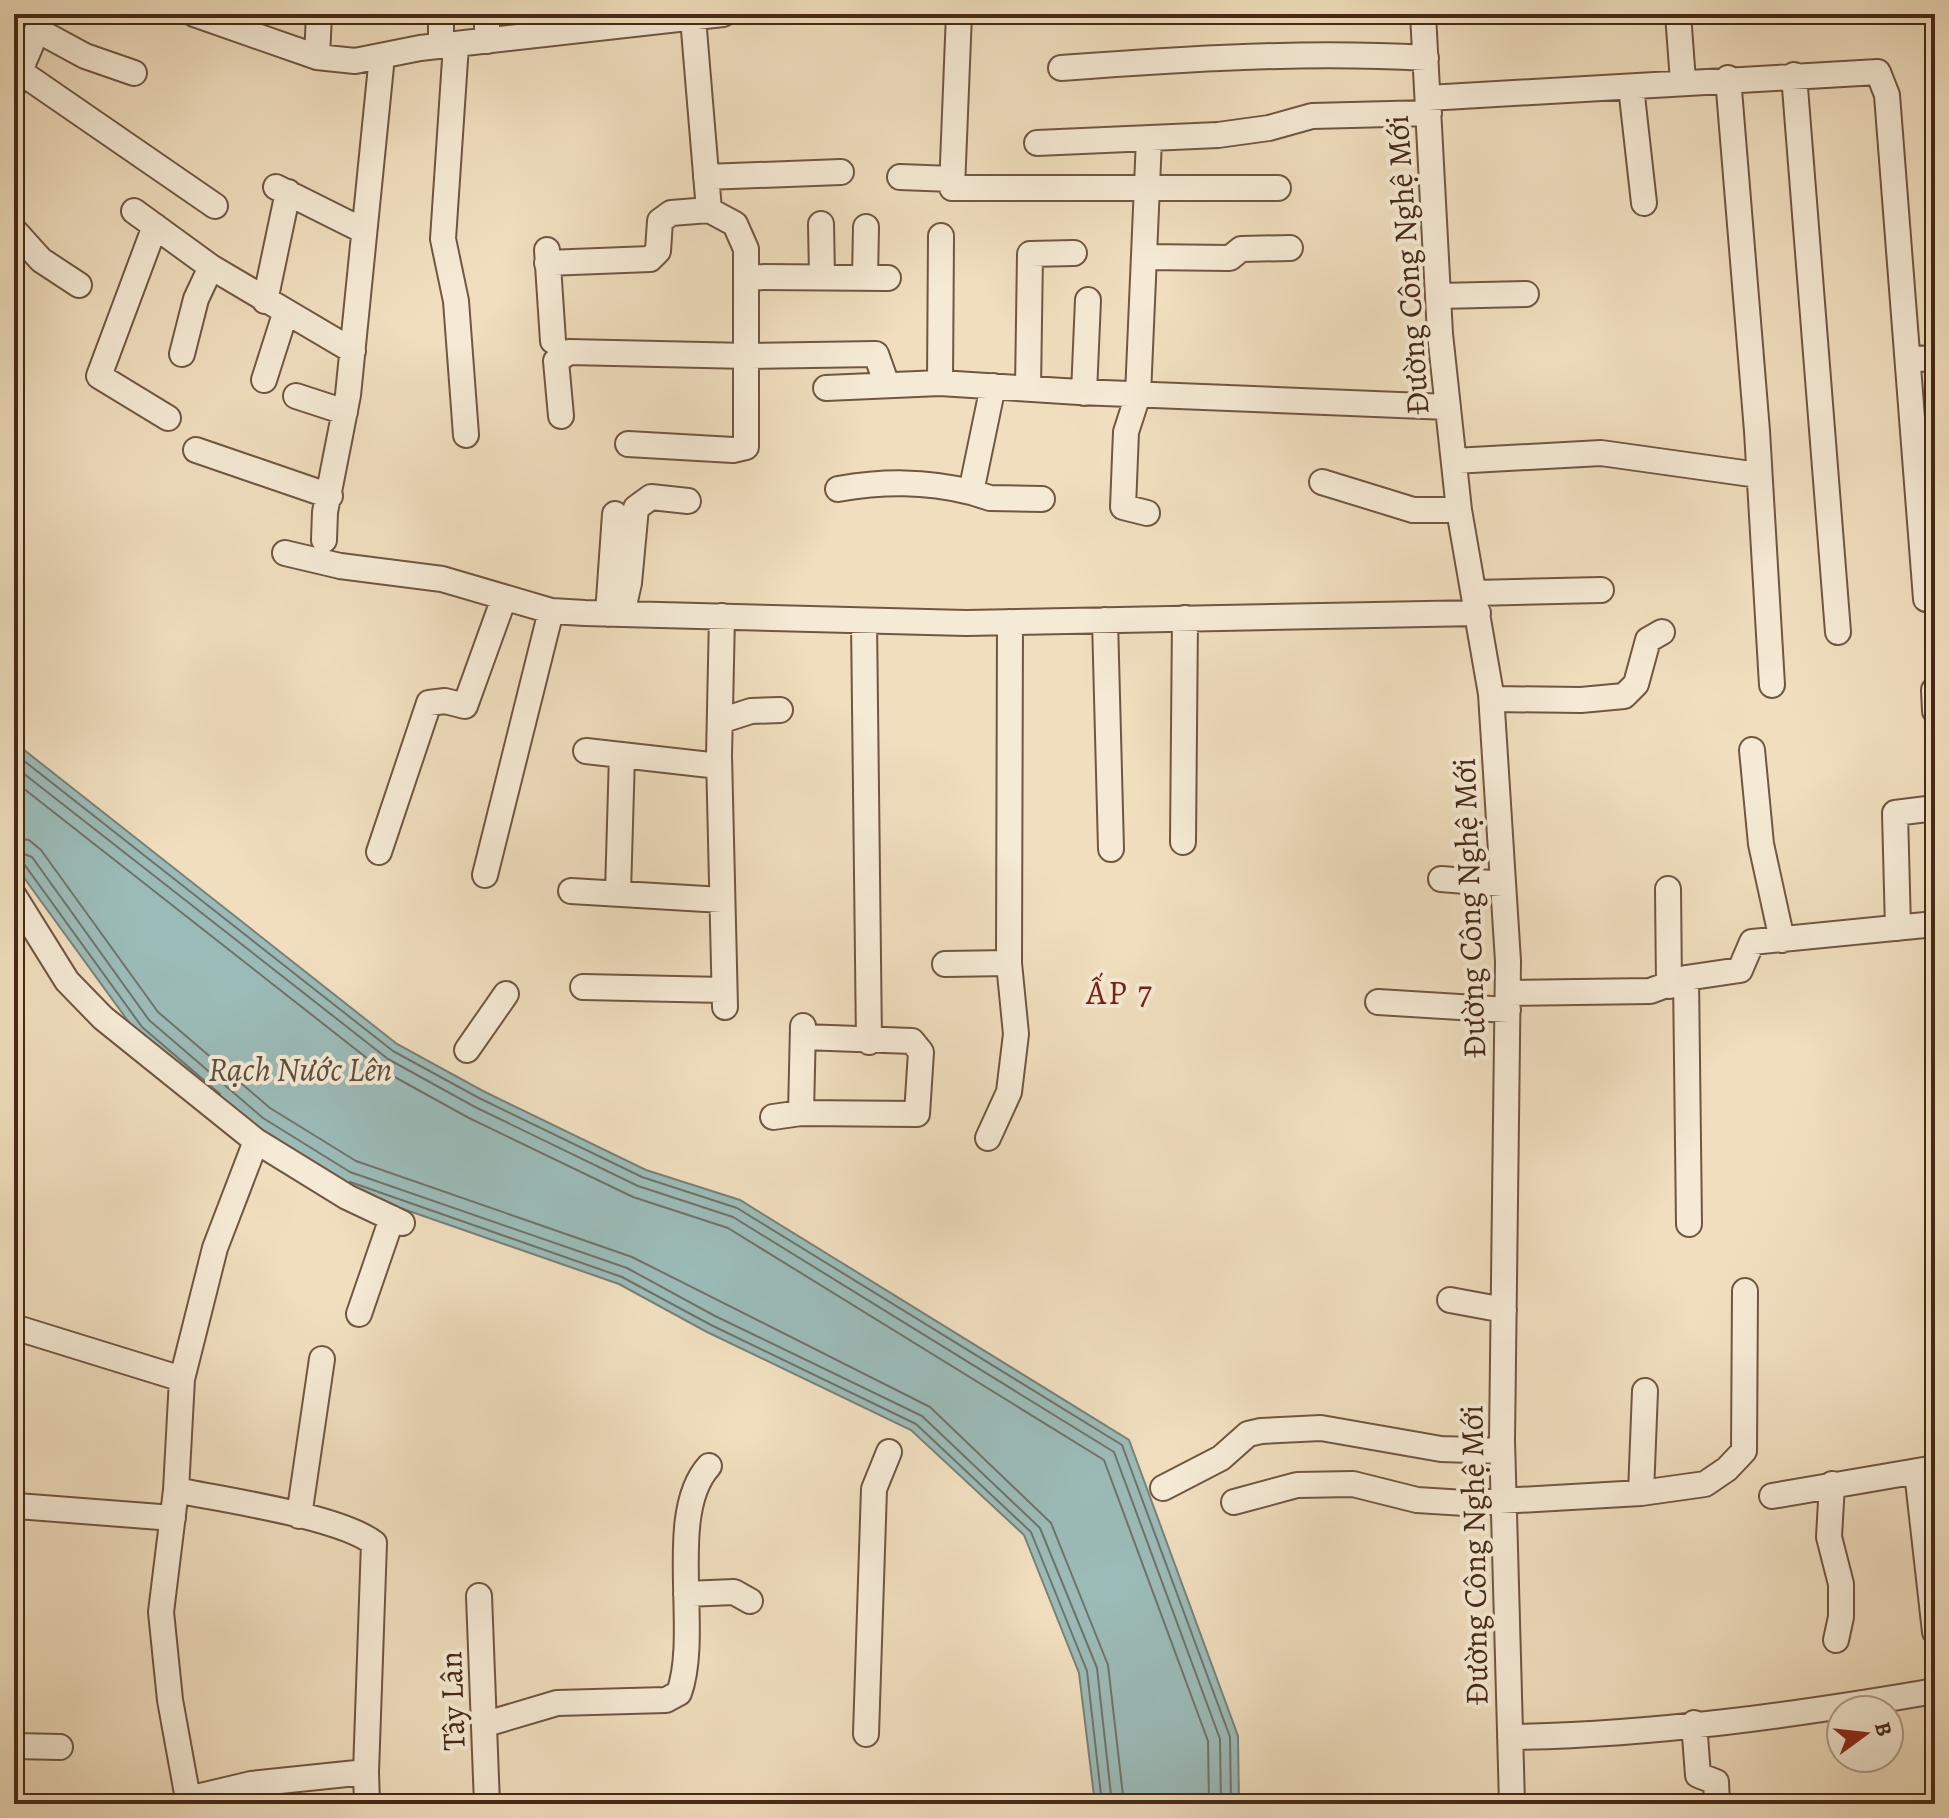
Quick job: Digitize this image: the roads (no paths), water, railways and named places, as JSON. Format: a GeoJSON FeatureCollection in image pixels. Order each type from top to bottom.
{"type":"FeatureCollection","features":[{"type":"Feature","properties":{"kind":"street"},"geometry":{"type":"LineString","coordinates":[[317,57],[319,14]]}},
{"type":"Feature","properties":{"kind":"street"},"geometry":{"type":"LineString","coordinates":[[441,14],[448,45],[443,239],[456,301],[466,435]]}},
{"type":"Feature","properties":{"kind":"street"},"geometry":{"type":"LineString","coordinates":[[487,14],[487,41]]}},
{"type":"Feature","properties":{"kind":"street"},"geometry":{"type":"LineString","coordinates":[[201,15],[317,57],[355,61],[487,41],[551,24],[723,14]]}},
{"type":"Feature","properties":{"kind":"street"},"geometry":{"type":"LineString","coordinates":[[959,14],[952,188],[1278,188]]}},
{"type":"Feature","properties":{"kind":"street","name":"Đường Công Nghệ Mới"},"geometry":{"type":"LineString","coordinates":[[1423,14],[1438,296],[1448,407],[1459,510],[1492,699],[1503,884],[1508,1002],[1502,1451],[1512,1804]]}},
{"type":"Feature","properties":{"kind":"street"},"geometry":{"type":"LineString","coordinates":[[1678,14],[1683,81]]}},
{"type":"Feature","properties":{"kind":"street"},"geometry":{"type":"LineString","coordinates":[[693,18],[709,210]]}},
{"type":"Feature","properties":{"kind":"street"},"geometry":{"type":"LineString","coordinates":[[134,73],[85,56],[40,22],[16,78],[215,206]]}},
{"type":"Feature","properties":{"kind":"street"},"geometry":{"type":"LineString","coordinates":[[1061,68],[1193,58],[1345,53],[1426,58]]}},
{"type":"Feature","properties":{"kind":"street"},"geometry":{"type":"LineString","coordinates":[[324,540],[353,351],[382,56]]}},
{"type":"Feature","properties":{"kind":"street"},"geometry":{"type":"LineString","coordinates":[[1037,143],[1218,135],[1312,116],[1683,81],[1878,72],[1887,95],[1908,358],[1924,435],[1926,599]]}},
{"type":"Feature","properties":{"kind":"street"},"geometry":{"type":"LineString","coordinates":[[1794,75],[1838,632]]}},
{"type":"Feature","properties":{"kind":"street"},"geometry":{"type":"LineString","coordinates":[[1728,78],[1772,685]]}},
{"type":"Feature","properties":{"kind":"street"},"geometry":{"type":"LineString","coordinates":[[1631,87],[1644,203]]}},
{"type":"Feature","properties":{"kind":"street"},"geometry":{"type":"LineString","coordinates":[[1147,513],[1123,507],[1126,432],[1138,395],[1149,139]]}},
{"type":"Feature","properties":{"kind":"street"},"geometry":{"type":"LineString","coordinates":[[706,177],[841,172]]}},
{"type":"Feature","properties":{"kind":"street"},"geometry":{"type":"LineString","coordinates":[[900,177],[952,179]]}},
{"type":"Feature","properties":{"kind":"street"},"geometry":{"type":"LineString","coordinates":[[264,380],[275,307],[282,189],[364,231]]}},
{"type":"Feature","properties":{"kind":"street"},"geometry":{"type":"LineString","coordinates":[[553,341],[547,255],[650,259],[658,251],[660,221],[671,213],[709,210],[735,224],[746,249],[746,447],[733,450],[628,444]]}},
{"type":"Feature","properties":{"kind":"street"},"geometry":{"type":"LineString","coordinates":[[134,211],[211,267],[353,351]]}},
{"type":"Feature","properties":{"kind":"street"},"geometry":{"type":"LineString","coordinates":[[821,224],[822,276]]}},
{"type":"Feature","properties":{"kind":"street"},"geometry":{"type":"LineString","coordinates":[[155,226],[99,376],[168,418]]}},
{"type":"Feature","properties":{"kind":"street"},"geometry":{"type":"LineString","coordinates":[[746,277],[876,278],[866,227]]}},
{"type":"Feature","properties":{"kind":"street"},"geometry":{"type":"LineString","coordinates":[[14,230],[41,260],[79,285]]}},
{"type":"Feature","properties":{"kind":"street"},"geometry":{"type":"LineString","coordinates":[[940,383],[941,236]]}},
{"type":"Feature","properties":{"kind":"street"},"geometry":{"type":"LineString","coordinates":[[1145,257],[1230,258],[1241,249],[1290,248]]}},
{"type":"Feature","properties":{"kind":"street"},"geometry":{"type":"LineString","coordinates":[[1028,388],[1030,254],[1074,253]]}},
{"type":"Feature","properties":{"kind":"street"},"geometry":{"type":"LineString","coordinates":[[182,354],[196,299],[211,267]]}},
{"type":"Feature","properties":{"kind":"street"},"geometry":{"type":"LineString","coordinates":[[1438,296],[1526,294]]}},
{"type":"Feature","properties":{"kind":"street"},"geometry":{"type":"LineString","coordinates":[[1084,393],[1088,300]]}},
{"type":"Feature","properties":{"kind":"street"},"geometry":{"type":"LineString","coordinates":[[561,416],[556,361],[562,354],[876,354],[887,385]]}},
{"type":"Feature","properties":{"kind":"street"},"geometry":{"type":"LineString","coordinates":[[1908,358],[1935,359]]}},
{"type":"Feature","properties":{"kind":"street"},"geometry":{"type":"LineString","coordinates":[[826,388],[940,383],[1084,393],[1448,407]]}},
{"type":"Feature","properties":{"kind":"street"},"geometry":{"type":"LineString","coordinates":[[971,492],[993,386]]}},
{"type":"Feature","properties":{"kind":"street"},"geometry":{"type":"LineString","coordinates":[[296,396],[345,412]]}},
{"type":"Feature","properties":{"kind":"street"},"geometry":{"type":"LineString","coordinates":[[196,450],[330,496]]}},
{"type":"Feature","properties":{"kind":"street"},"geometry":{"type":"LineString","coordinates":[[1454,461],[1601,453],[1758,475]]}},
{"type":"Feature","properties":{"kind":"street"},"geometry":{"type":"LineString","coordinates":[[838,489],[880,482],[926,482],[990,498],[1042,499]]}},
{"type":"Feature","properties":{"kind":"street"},"geometry":{"type":"LineString","coordinates":[[1322,482],[1413,510],[1459,510]]}},
{"type":"Feature","properties":{"kind":"street"},"geometry":{"type":"LineString","coordinates":[[615,614],[629,583],[636,508],[651,497],[688,501]]}},
{"type":"Feature","properties":{"kind":"street"},"geometry":{"type":"LineString","coordinates":[[615,514],[615,614]]}},
{"type":"Feature","properties":{"kind":"street"},"geometry":{"type":"LineString","coordinates":[[285,553],[352,568],[442,579],[551,611],[615,614],[864,621],[1105,620],[1476,603],[1601,590]]}},
{"type":"Feature","properties":{"kind":"street"},"geometry":{"type":"LineString","coordinates":[[379,852],[429,703],[445,701],[465,706],[504,598]]}},
{"type":"Feature","properties":{"kind":"street"},"geometry":{"type":"LineString","coordinates":[[485,875],[551,611]]}},
{"type":"Feature","properties":{"kind":"street"},"geometry":{"type":"LineString","coordinates":[[583,987],[725,998],[719,766],[722,616]]}},
{"type":"Feature","properties":{"kind":"street"},"geometry":{"type":"LineString","coordinates":[[1183,842],[1185,618]]}},
{"type":"Feature","properties":{"kind":"street"},"geometry":{"type":"LineString","coordinates":[[1105,620],[1111,849]]}},
{"type":"Feature","properties":{"kind":"street"},"geometry":{"type":"LineString","coordinates":[[864,621],[869,1042]]}},
{"type":"Feature","properties":{"kind":"street"},"geometry":{"type":"LineString","coordinates":[[988,1138],[1009,1092],[1016,1034],[1009,963],[1010,622]]}},
{"type":"Feature","properties":{"kind":"street"},"geometry":{"type":"LineString","coordinates":[[1492,699],[1581,700],[1624,696],[1636,684],[1648,640],[1662,632]]}},
{"type":"Feature","properties":{"kind":"street"},"geometry":{"type":"LineString","coordinates":[[720,721],[751,711],[780,710]]}},
{"type":"Feature","properties":{"kind":"street"},"geometry":{"type":"LineString","coordinates":[[1752,750],[1761,844],[1782,940]]}},
{"type":"Feature","properties":{"kind":"street"},"geometry":{"type":"LineString","coordinates":[[586,751],[719,766]]}},
{"type":"Feature","properties":{"kind":"street"},"geometry":{"type":"LineString","coordinates":[[618,893],[622,755]]}},
{"type":"Feature","properties":{"kind":"street"},"geometry":{"type":"LineString","coordinates":[[1898,928],[1895,813],[1935,808]]}},
{"type":"Feature","properties":{"kind":"street"},"geometry":{"type":"LineString","coordinates":[[1441,879],[1503,884]]}},
{"type":"Feature","properties":{"kind":"street"},"geometry":{"type":"LineString","coordinates":[[1668,889],[1678,982],[1689,1224]]}},
{"type":"Feature","properties":{"kind":"street"},"geometry":{"type":"LineString","coordinates":[[571,891],[722,900]]}},
{"type":"Feature","properties":{"kind":"street"},"geometry":{"type":"LineString","coordinates":[[14,896],[79,996],[256,1141],[347,1197],[397,1220],[359,1314]]}},
{"type":"Feature","properties":{"kind":"street"},"geometry":{"type":"LineString","coordinates":[[1378,1002],[1508,1002],[1650,991],[1678,982],[1740,970],[1752,942],[1935,924]]}},
{"type":"Feature","properties":{"kind":"street"},"geometry":{"type":"LineString","coordinates":[[945,964],[1009,963]]}},
{"type":"Feature","properties":{"kind":"street"},"geometry":{"type":"LineString","coordinates":[[467,1050],[506,994]]}},
{"type":"Feature","properties":{"kind":"street"},"geometry":{"type":"LineString","coordinates":[[773,1117],[801,1113],[917,1114],[921,1052],[912,1041],[869,1042],[803,1032],[801,1113]]}},
{"type":"Feature","properties":{"kind":"street"},"geometry":{"type":"LineString","coordinates":[[256,1141],[215,1248],[182,1379],[176,1490],[161,1612],[170,1700],[188,1802],[251,1784],[366,1772]]}},
{"type":"Feature","properties":{"kind":"street"},"geometry":{"type":"LineString","coordinates":[[1234,1502],[1297,1485],[1353,1484],[1417,1500],[1465,1503],[1641,1493],[1705,1484],[1727,1469],[1744,1451],[1745,1291]]}},
{"type":"Feature","properties":{"kind":"street"},"geometry":{"type":"LineString","coordinates":[[1450,1300],[1504,1310]]}},
{"type":"Feature","properties":{"kind":"street"},"geometry":{"type":"LineString","coordinates":[[14,1327],[182,1379]]}},
{"type":"Feature","properties":{"kind":"street"},"geometry":{"type":"LineString","coordinates":[[299,1516],[322,1359]]}},
{"type":"Feature","properties":{"kind":"street"},"geometry":{"type":"LineString","coordinates":[[1641,1493],[1645,1391]]}},
{"type":"Feature","properties":{"kind":"street"},"geometry":{"type":"LineString","coordinates":[[1163,1488],[1221,1458],[1248,1434],[1261,1431],[1321,1428],[1441,1449],[1502,1451]]}},
{"type":"Feature","properties":{"kind":"street"},"geometry":{"type":"LineString","coordinates":[[866,1734],[874,1489],[889,1452]]}},
{"type":"Feature","properties":{"kind":"street"},"geometry":{"type":"LineString","coordinates":[[486,1724],[557,1703],[666,1700],[679,1693],[686,1654],[689,1523],[697,1479],[709,1466]]}},
{"type":"Feature","properties":{"kind":"street"},"geometry":{"type":"LineString","coordinates":[[1772,1496],[1926,1470],[1935,1632]]}},
{"type":"Feature","properties":{"kind":"street"},"geometry":{"type":"LineString","coordinates":[[1832,1484],[1829,1537],[1841,1584],[1841,1617],[1836,1640]]}},
{"type":"Feature","properties":{"kind":"street"},"geometry":{"type":"LineString","coordinates":[[176,1490],[299,1516],[365,1536],[374,1543],[367,1804]]}},
{"type":"Feature","properties":{"kind":"street"},"geometry":{"type":"LineString","coordinates":[[17,1506],[173,1518]]}},
{"type":"Feature","properties":{"kind":"street"},"geometry":{"type":"LineString","coordinates":[[686,1594],[734,1592],[750,1601]]}},
{"type":"Feature","properties":{"kind":"street","name":"Tây Lân"},"geometry":{"type":"LineString","coordinates":[[479,1596],[487,1804]]}},
{"type":"Feature","properties":{"kind":"street"},"geometry":{"type":"LineString","coordinates":[[1510,1737],[1586,1736],[1935,1691]]}},
{"type":"Feature","properties":{"kind":"street"},"geometry":{"type":"LineString","coordinates":[[1694,1723],[1698,1775],[1716,1782],[1717,1804]]}},
{"type":"Feature","properties":{"kind":"street"},"geometry":{"type":"LineString","coordinates":[[14,1746],[60,1747]]}},
{"type":"Feature","properties":{"kind":"water","name":"Rạch Nước Lên"},"geometry":{"type":"Polygon","coordinates":[[[14,742],[397,1044],[483,1091],[646,1170],[740,1200],[1129,1440],[1238,1736],[1239,1804],[1095,1804],[1079,1673],[1024,1535],[911,1430],[707,1332],[619,1284],[343,1188],[252,1132],[136,1032],[14,864],[14,742]]]}},
{"type":"Feature","properties":{"kind":"district","name":"ẤP 7"},"geometry":{"type":"Point","coordinates":[1120,992]}}]}
